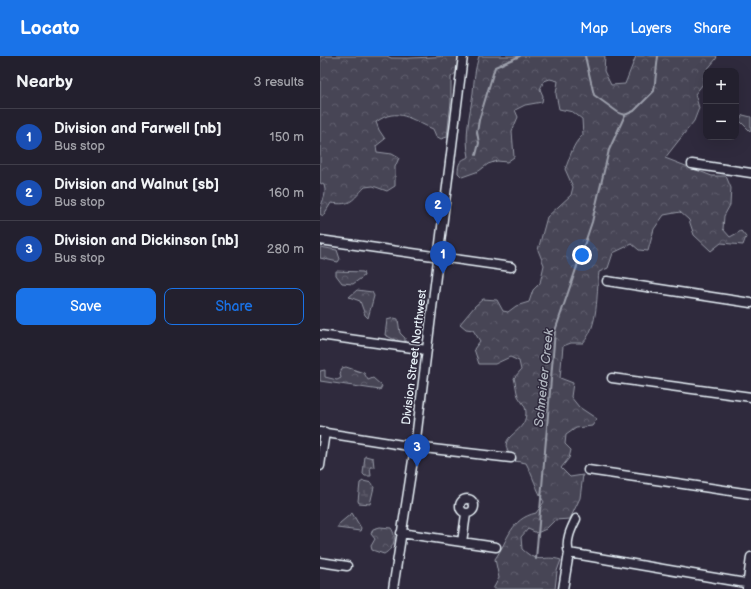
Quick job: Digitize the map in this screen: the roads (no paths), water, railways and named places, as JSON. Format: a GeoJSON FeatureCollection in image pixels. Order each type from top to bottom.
{"type":"FeatureCollection","features":[{"type":"Feature","properties":{"kind":"street","name":"Division Street Northwest"},"geometry":{"type":"LineString","coordinates":[[393,589],[415,448],[463,56]]}},
{"type":"Feature","properties":{"kind":"street"},"geometry":{"type":"LineString","coordinates":[[692,164],[751,173]]}},
{"type":"Feature","properties":{"kind":"street"},"geometry":{"type":"LineString","coordinates":[[320,240],[511,267]]}},
{"type":"Feature","properties":{"kind":"street"},"geometry":{"type":"LineString","coordinates":[[607,281],[751,303]]}},
{"type":"Feature","properties":{"kind":"street"},"geometry":{"type":"LineString","coordinates":[[320,335],[427,350]]}},
{"type":"Feature","properties":{"kind":"street"},"geometry":{"type":"LineString","coordinates":[[612,378],[751,397]]}},
{"type":"Feature","properties":{"kind":"street"},"geometry":{"type":"LineString","coordinates":[[320,466],[322,432],[415,448],[511,458]]}},
{"type":"Feature","properties":{"kind":"street"},"geometry":{"type":"LineString","coordinates":[[588,470],[751,494]]}},
{"type":"Feature","properties":{"kind":"street"},"geometry":{"type":"LineString","coordinates":[[462,542],[466,514]]}},
{"type":"Feature","properties":{"kind":"street"},"geometry":{"type":"LineString","coordinates":[[564,589],[569,553],[567,547],[568,537],[576,519]]}},
{"type":"Feature","properties":{"kind":"street"},"geometry":{"type":"LineString","coordinates":[[401,533],[496,547]]}},
{"type":"Feature","properties":{"kind":"street"},"geometry":{"type":"LineString","coordinates":[[569,553],[748,586],[751,557]]}},
{"type":"Feature","properties":{"kind":"street"},"geometry":{"type":"LineString","coordinates":[[320,562],[347,566]]}},
{"type":"Feature","properties":{"kind":"waterway"},"geometry":{"type":"LineString","coordinates":[[476,155],[479,143],[477,132],[479,120],[495,67],[520,56]]}},
{"type":"Feature","properties":{"kind":"waterway"},"geometry":{"type":"LineString","coordinates":[[585,56],[594,95],[619,113],[625,115]]}},
{"type":"Feature","properties":{"kind":"waterway","name":"Schneider Creek"},"geometry":{"type":"LineString","coordinates":[[536,559],[555,331],[592,222],[609,150],[625,115],[634,111],[654,91],[658,56]]}},
{"type":"Feature","properties":{"kind":"place","name":"Division and Walnut [sb]"},"geometry":{"type":"Point","coordinates":[438,225]}},
{"type":"Feature","properties":{"kind":"place","name":"Division and Farwell [nb]"},"geometry":{"type":"Point","coordinates":[443,274]}},
{"type":"Feature","properties":{"kind":"place","name":"Division and Dickinson [nb]"},"geometry":{"type":"Point","coordinates":[417,467]}}]}
